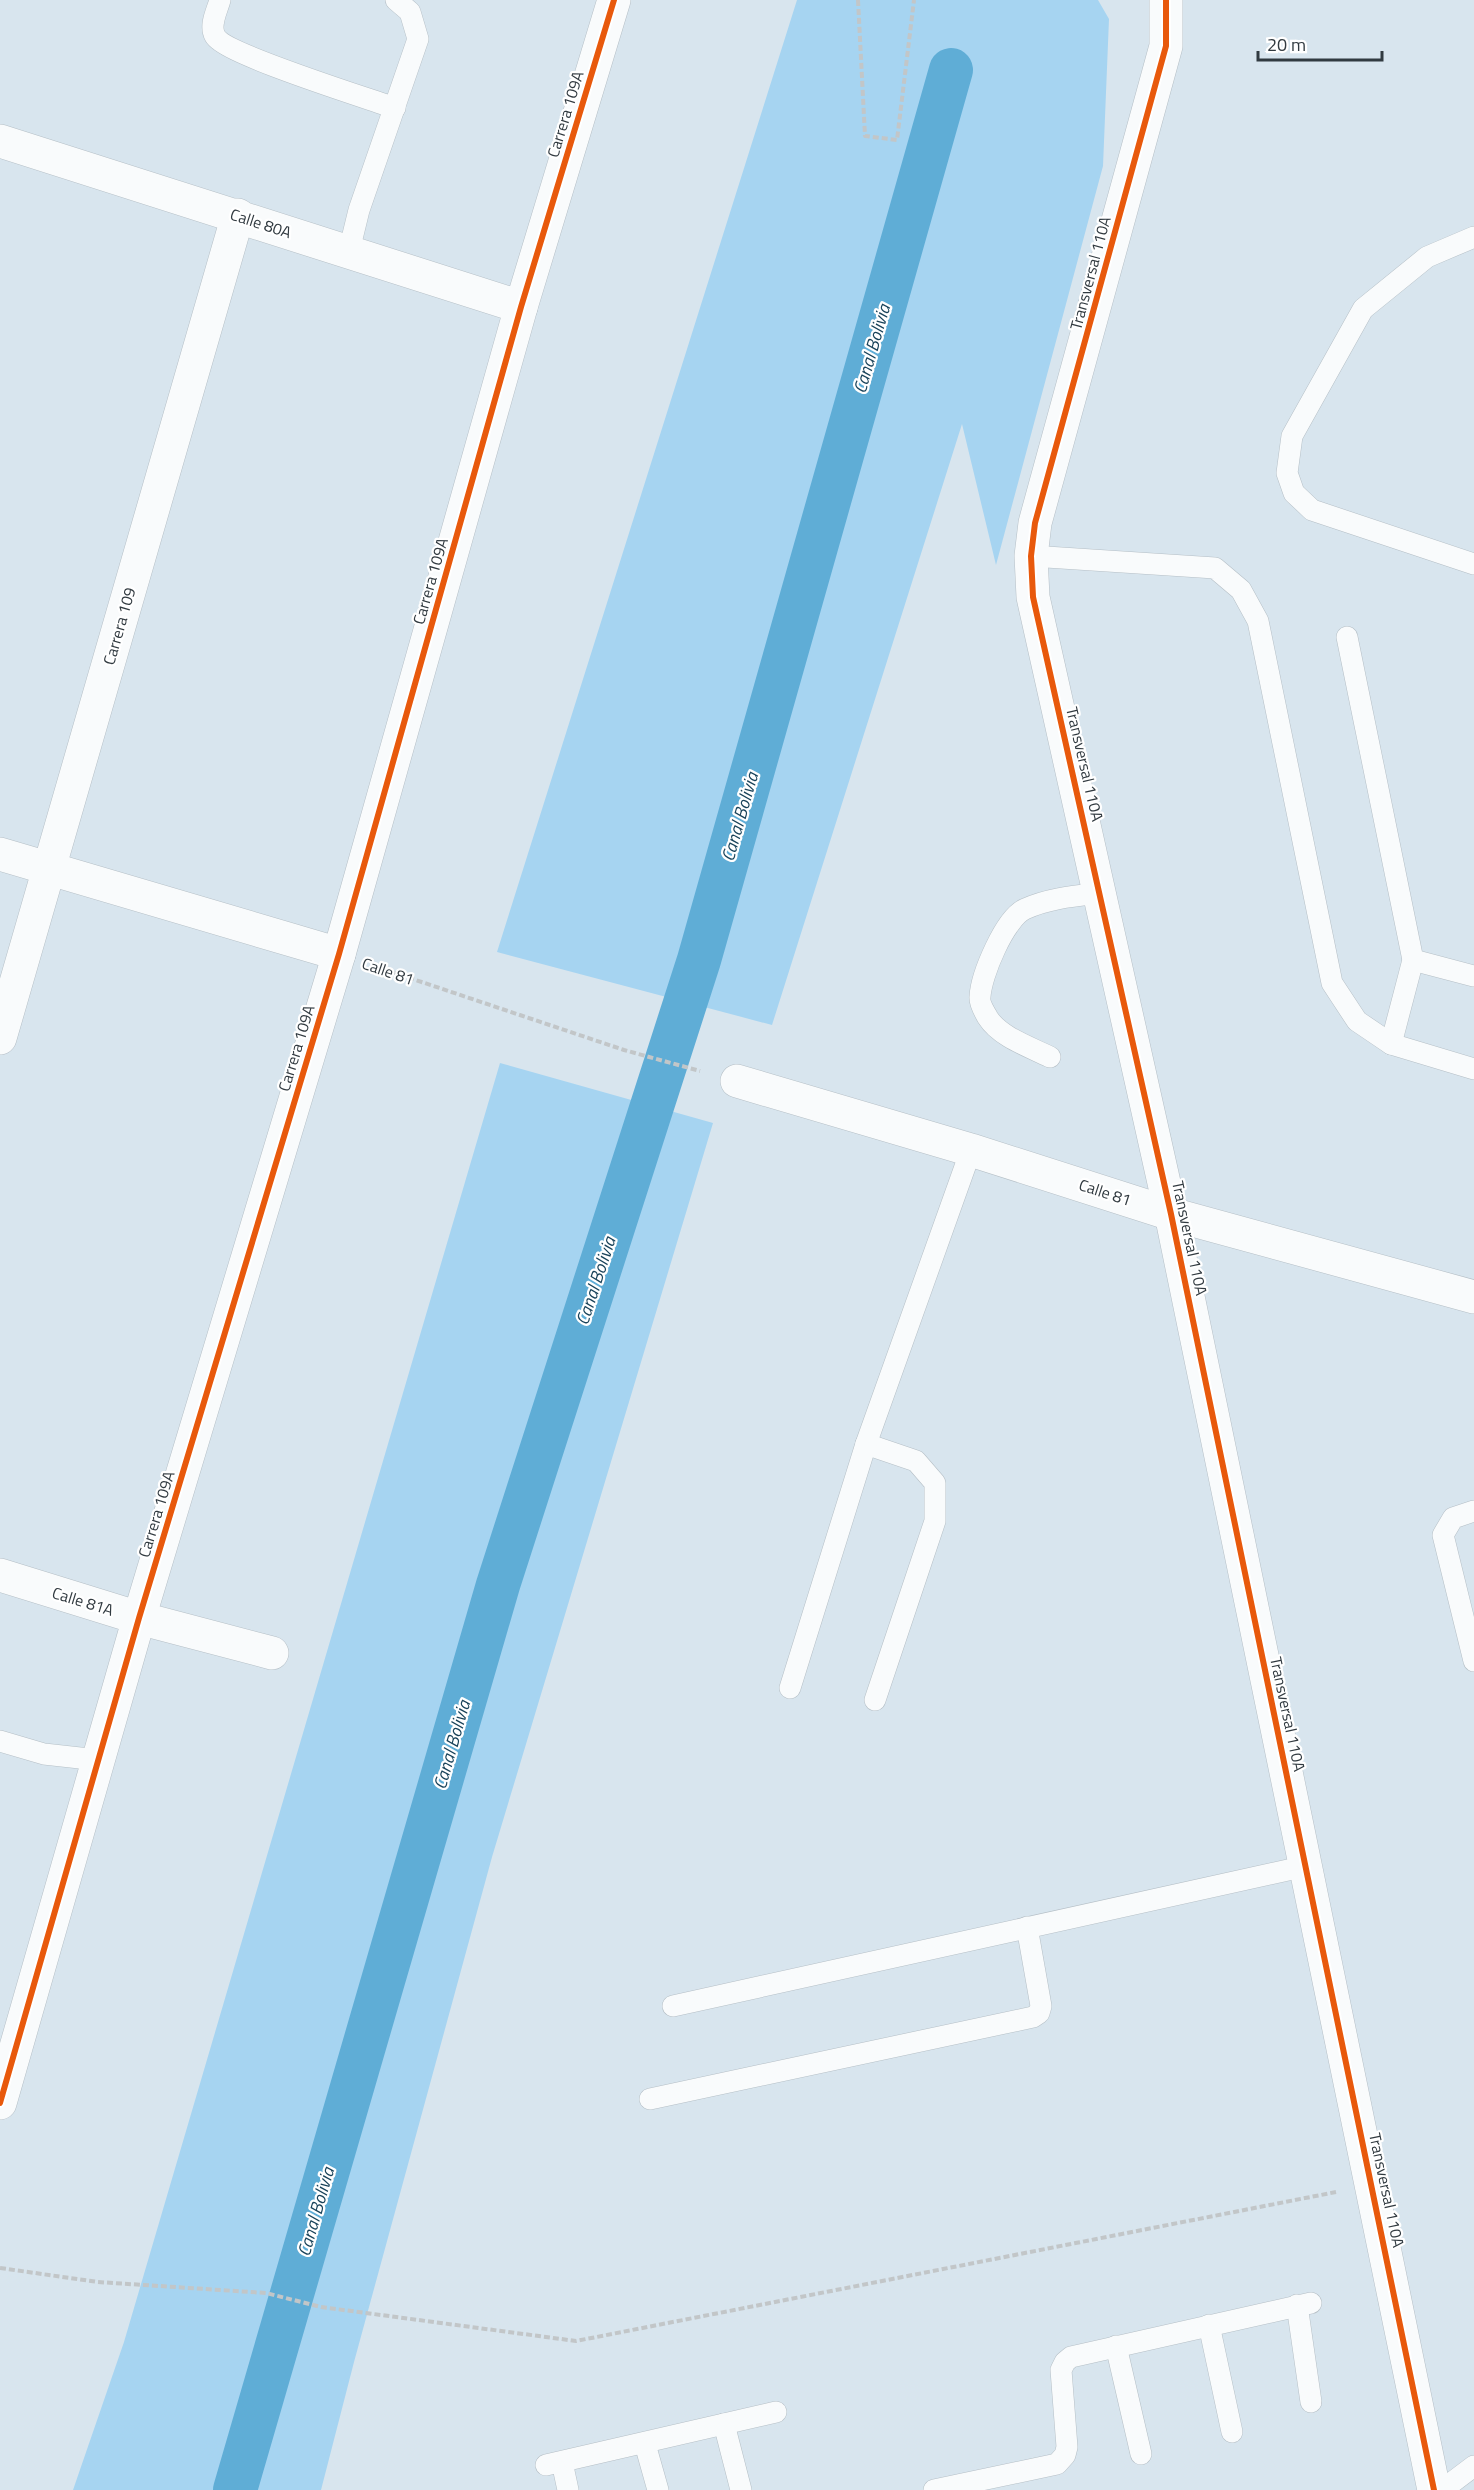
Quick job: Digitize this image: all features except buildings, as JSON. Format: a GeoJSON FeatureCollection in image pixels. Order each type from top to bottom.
{"type":"FeatureCollection","features":[{"type":"Feature","properties":{"kind":"street","name":"Carrera 109A"},"geometry":{"type":"LineString","coordinates":[[0,2103],[139,1618],[339,954],[521,307],[614,0]]}},
{"type":"Feature","properties":{"kind":"street","name":"Transversal 110A"},"geometry":{"type":"LineString","coordinates":[[1166,0],[1166,46],[1035,523],[1031,556],[1033,597],[1171,1214],[1434,2490]]}},
{"type":"Feature","properties":{"kind":"street","name":"Calle 80A"},"geometry":{"type":"LineString","coordinates":[[0,141],[521,307]]}},
{"type":"Feature","properties":{"kind":"street","name":"Carrera 109"},"geometry":{"type":"LineString","coordinates":[[0,1038],[238,215]]}},
{"type":"Feature","properties":{"kind":"street"},"geometry":{"type":"LineString","coordinates":[[0,854],[339,954]]}},
{"type":"Feature","properties":{"kind":"street","name":"Calle 81"},"geometry":{"type":"LineString","coordinates":[[737,1081],[971,1150],[1171,1214],[1474,1297]]}},
{"type":"Feature","properties":{"kind":"street","name":"Calle 81A"},"geometry":{"type":"LineString","coordinates":[[0,1575],[139,1618],[272,1653]]}},
{"type":"Feature","properties":{"kind":"lane"},"geometry":{"type":"LineString","coordinates":[[220,0],[212,27],[214,36],[223,45],[395,108]]}},
{"type":"Feature","properties":{"kind":"lane"},"geometry":{"type":"LineString","coordinates":[[349,251],[359,210],[418,39],[410,12],[396,0]]}},
{"type":"Feature","properties":{"kind":"lane"},"geometry":{"type":"LineString","coordinates":[[1474,237],[1427,256],[1363,309],[1292,436],[1287,473],[1294,493],[1312,510],[1474,564]]}},
{"type":"Feature","properties":{"kind":"lane"},"geometry":{"type":"LineString","coordinates":[[1031,556],[1215,568],[1241,590],[1258,621],[1332,983],[1356,1021],[1391,1044],[1474,1069]]}},
{"type":"Feature","properties":{"kind":"lane"},"geometry":{"type":"LineString","coordinates":[[1347,637],[1413,960],[1391,1044]]}},
{"type":"Feature","properties":{"kind":"lane"},"geometry":{"type":"LineString","coordinates":[[1050,1057],[1004,1033],[988,1019],[979,999],[989,962],[1004,933],[1022,910],[1058,898],[1101,893]]}},
{"type":"Feature","properties":{"kind":"lane"},"geometry":{"type":"LineString","coordinates":[[1413,960],[1474,976]]}},
{"type":"Feature","properties":{"kind":"lane"},"geometry":{"type":"LineString","coordinates":[[790,1688],[866,1444],[971,1150]]}},
{"type":"Feature","properties":{"kind":"lane"},"geometry":{"type":"LineString","coordinates":[[866,1444],[915,1461],[935,1483],[934,1521],[875,1700]]}},
{"type":"Feature","properties":{"kind":"lane"},"geometry":{"type":"LineString","coordinates":[[1474,1511],[1453,1518],[1443,1534],[1474,1661]]}},
{"type":"Feature","properties":{"kind":"lane"},"geometry":{"type":"LineString","coordinates":[[0,1741],[44,1754],[98,1760]]}},
{"type":"Feature","properties":{"kind":"lane"},"geometry":{"type":"LineString","coordinates":[[673,2006],[1306,1866]]}},
{"type":"Feature","properties":{"kind":"lane"},"geometry":{"type":"LineString","coordinates":[[650,2099],[1033,2017],[1039,2013],[1041,2006],[1027,1927]]}},
{"type":"Feature","properties":{"kind":"lane"},"geometry":{"type":"LineString","coordinates":[[934,2490],[1056,2464],[1065,2455],[1067,2447],[1061,2370],[1065,2362],[1071,2357],[1116,2346],[1304,2304],[1311,2402]]}},
{"type":"Feature","properties":{"kind":"lane"},"geometry":{"type":"LineString","coordinates":[[1209,2325],[1232,2432]]}},
{"type":"Feature","properties":{"kind":"lane"},"geometry":{"type":"LineString","coordinates":[[1116,2346],[1142,2454]]}},
{"type":"Feature","properties":{"kind":"lane"},"geometry":{"type":"LineString","coordinates":[[568,2490],[554,2464],[776,2412]]}},
{"type":"Feature","properties":{"kind":"lane"},"geometry":{"type":"LineString","coordinates":[[724,2424],[741,2490]]}},
{"type":"Feature","properties":{"kind":"lane"},"geometry":{"type":"LineString","coordinates":[[645,2444],[658,2490]]}},
{"type":"Feature","properties":{"kind":"lane"},"geometry":{"type":"LineString","coordinates":[[1442,2490],[1474,2466]]}},
{"type":"Feature","properties":{"kind":"path"},"geometry":{"type":"LineString","coordinates":[[858,0],[865,136],[897,140],[914,0]]}},
{"type":"Feature","properties":{"kind":"path"},"geometry":{"type":"LineString","coordinates":[[0,2268],[98,2282],[266,2292],[321,2307],[576,2341],[1372,2184]]}},
{"type":"Feature","properties":{"kind":"shaded area"},"geometry":{"type":"Polygon","coordinates":[[[797,0],[1098,0],[1109,19],[1103,166],[996,565],[962,424],[772,1025],[497,952],[797,0]]]}},
{"type":"Feature","properties":{"kind":"shaded area"},"geometry":{"type":"Polygon","coordinates":[[[500,1063],[713,1123],[492,1857],[321,2490],[73,2490],[124,2342],[500,1063]]]}},
{"type":"Feature","properties":{"kind":"waterway","name":"Canal Bolivia"},"geometry":{"type":"LineString","coordinates":[[235,2490],[498,1585],[699,960],[951,70]]}},
{"type":"Feature","properties":{"kind":"cycle path"},"geometry":{"type":"LineString","coordinates":[[0,2103],[139,1618],[339,954],[521,307],[614,0]]}},
{"type":"Feature","properties":{"kind":"cycle path"},"geometry":{"type":"LineString","coordinates":[[1166,0],[1166,46],[1035,523],[1031,556],[1033,597],[1171,1214],[1434,2490]]}}]}
